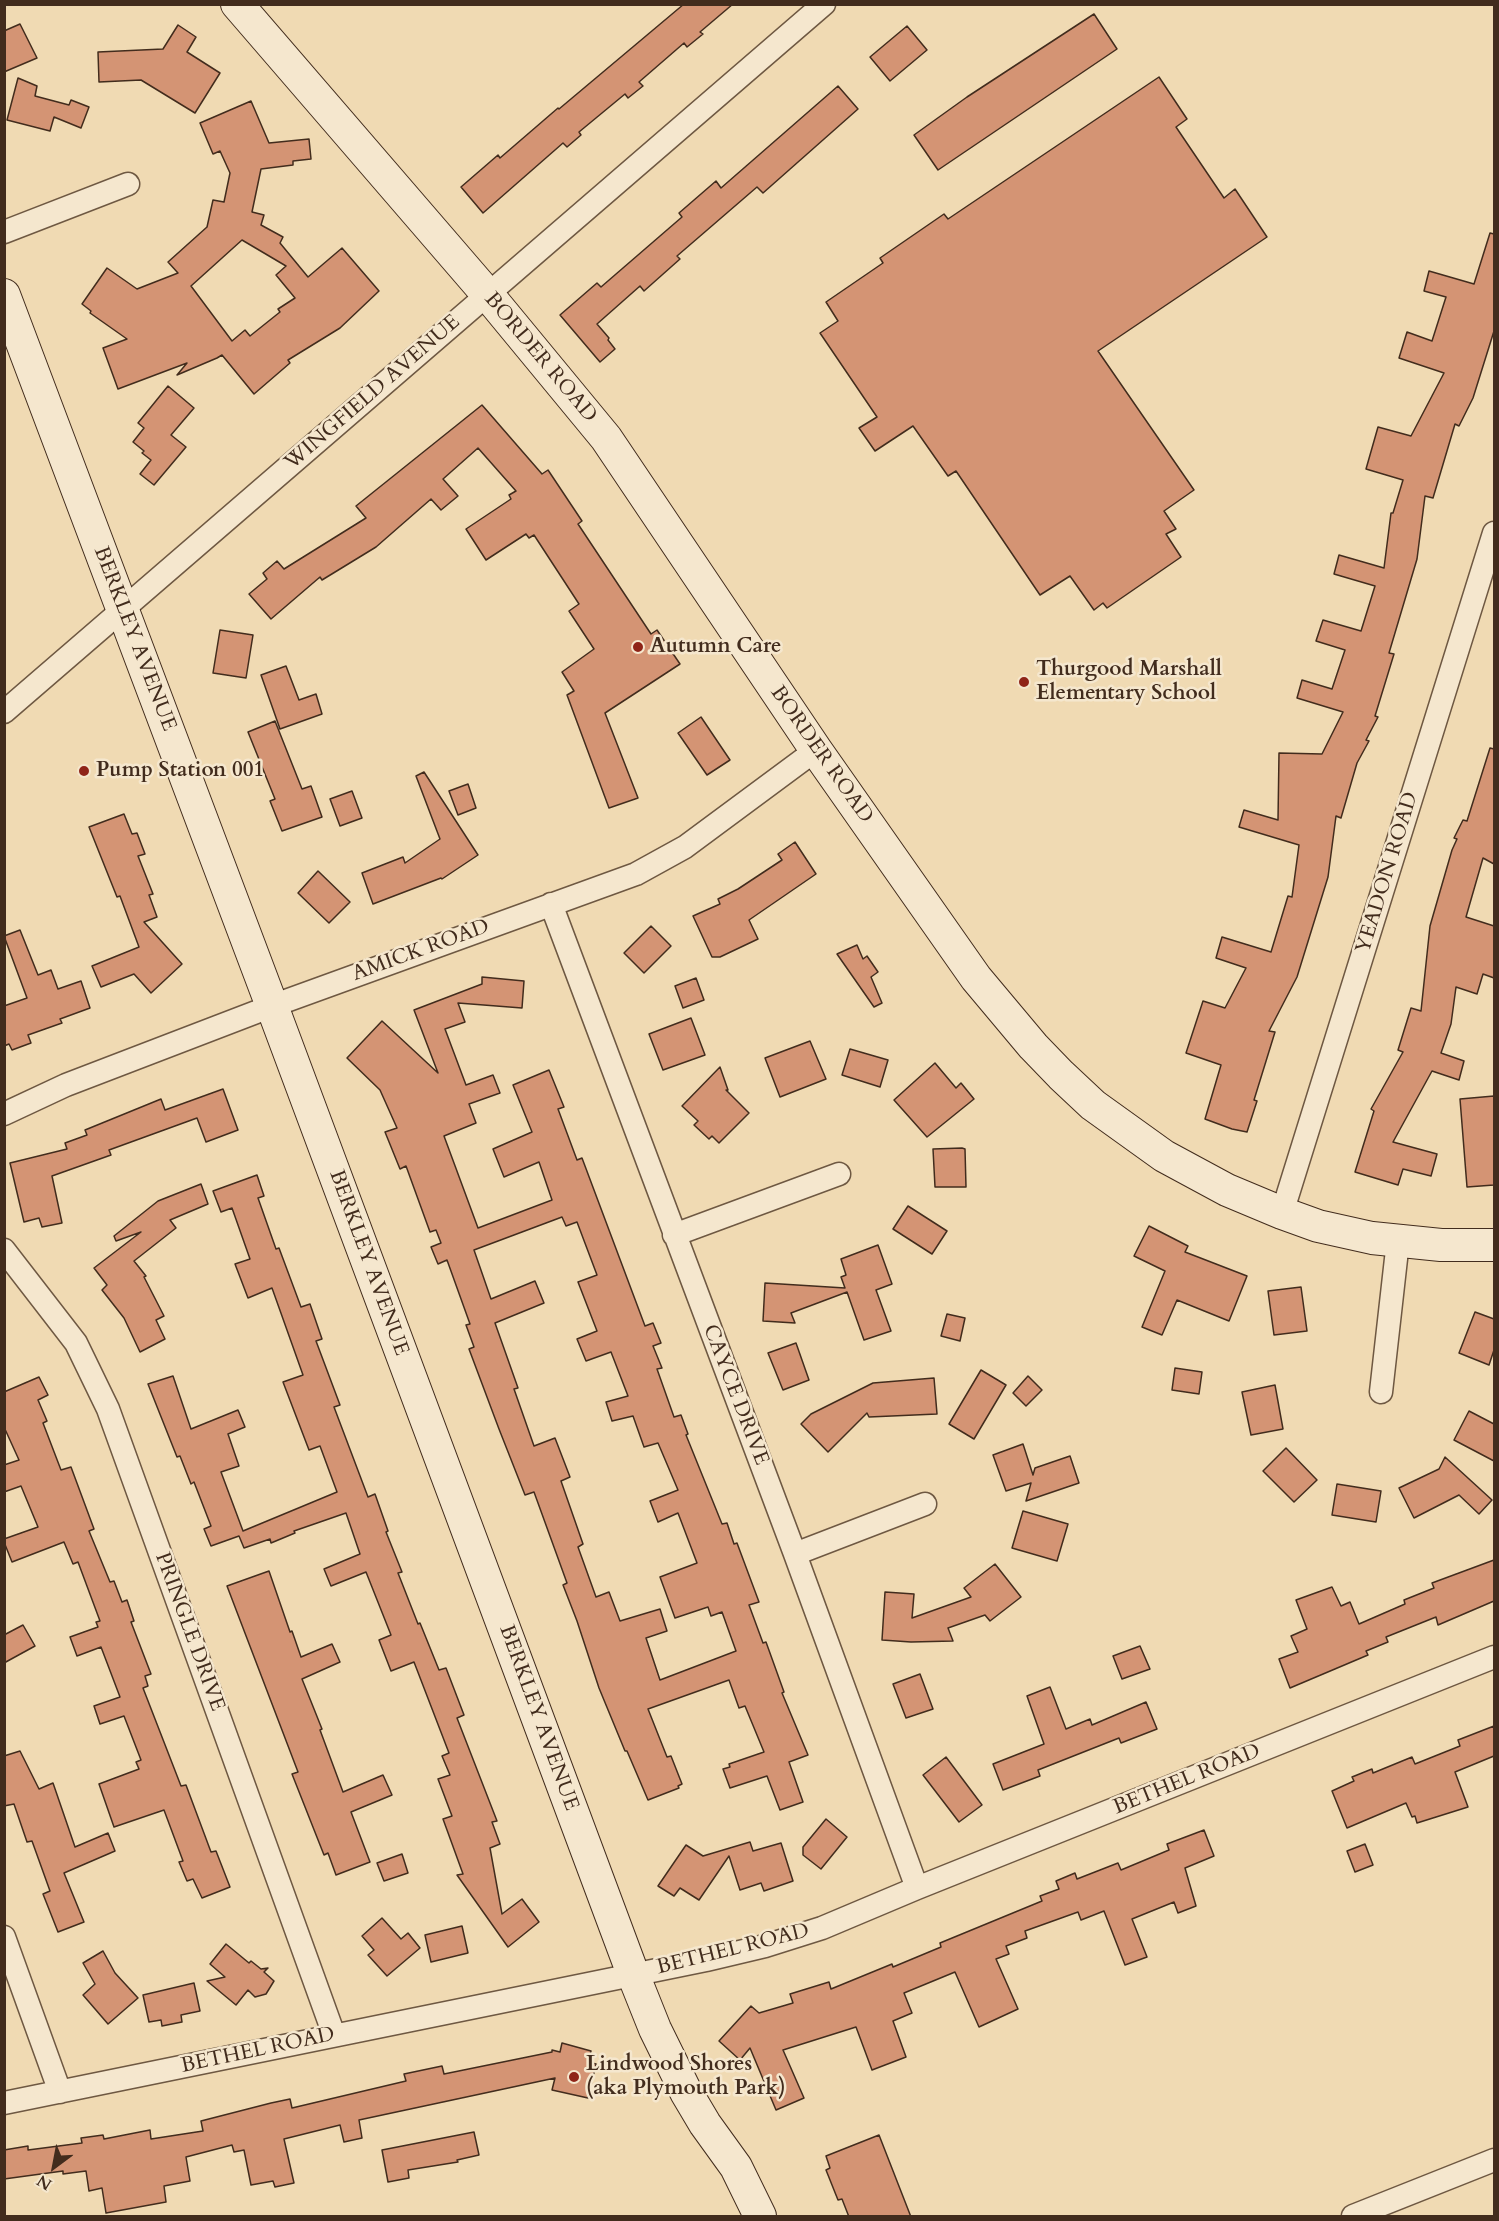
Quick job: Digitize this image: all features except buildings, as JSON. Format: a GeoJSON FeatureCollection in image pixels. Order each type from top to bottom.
{"type":"FeatureCollection","features":[{"type":"Feature","properties":{"kind":"street","name":"BORDER ROAD"},"geometry":{"type":"LineString","coordinates":[[237,4],[488,295],[606,438],[816,750],[976,978],[1011,1021],[1061,1075],[1093,1105],[1164,1156],[1227,1190],[1282,1213],[1318,1226],[1372,1238],[1441,1245],[1494,1245]]}},
{"type":"Feature","properties":{"kind":"street","name":"WINGFIELD AVENUE"},"geometry":{"type":"LineString","coordinates":[[4,711],[824,4]]}},
{"type":"Feature","properties":{"kind":"street"},"geometry":{"type":"LineString","coordinates":[[4,232],[128,184]]}},
{"type":"Feature","properties":{"kind":"street","name":"BERKLEY AVENUE"},"geometry":{"type":"LineString","coordinates":[[4,295],[272,1005],[633,1974],[655,2029],[686,2092],[705,2124],[736,2167],[760,2217]]}},
{"type":"Feature","properties":{"kind":"street","name":"YEADON ROAD"},"geometry":{"type":"LineString","coordinates":[[1282,1213],[1494,533]]}},
{"type":"Feature","properties":{"kind":"street","name":"AMICK ROAD"},"geometry":{"type":"LineString","coordinates":[[4,1114],[66,1085],[272,1005],[636,874],[685,847],[816,750]]}},
{"type":"Feature","properties":{"kind":"street","name":"CAYCE DRIVE"},"geometry":{"type":"LineString","coordinates":[[551,904],[795,1554],[917,1888]]}},
{"type":"Feature","properties":{"kind":"street"},"geometry":{"type":"LineString","coordinates":[[674,1235],[839,1174]]}},
{"type":"Feature","properties":{"kind":"street"},"geometry":{"type":"LineString","coordinates":[[1381,1392],[1398,1241]]}},
{"type":"Feature","properties":{"kind":"street","name":"PRINGLE DRIVE"},"geometry":{"type":"LineString","coordinates":[[4,1250],[76,1343],[108,1409],[334,2035]]}},
{"type":"Feature","properties":{"kind":"street"},"geometry":{"type":"LineString","coordinates":[[795,1554],[925,1504]]}},
{"type":"Feature","properties":{"kind":"street","name":"BETHEL ROAD"},"geometry":{"type":"LineString","coordinates":[[4,2103],[765,1947],[822,1928],[1494,1657]]}},
{"type":"Feature","properties":{"kind":"street"},"geometry":{"type":"LineString","coordinates":[[4,1937],[60,2092]]}},
{"type":"Feature","properties":{"kind":"street"},"geometry":{"type":"LineString","coordinates":[[1353,2217],[1494,2160]]}},
{"type":"Feature","properties":{"kind":"place","name":"Autumn Care"},"geometry":{"type":"Point","coordinates":[638,647]}},
{"type":"Feature","properties":{"kind":"place","name":"Thurgood Marshall Elementary School"},"geometry":{"type":"Point","coordinates":[1024,682]}},
{"type":"Feature","properties":{"kind":"place","name":"Pump Station 001"},"geometry":{"type":"Point","coordinates":[84,771]}},
{"type":"Feature","properties":{"kind":"place","name":"Lindwood Shores (aka Plymouth Park)"},"geometry":{"type":"Point","coordinates":[574,2077]}}]}
